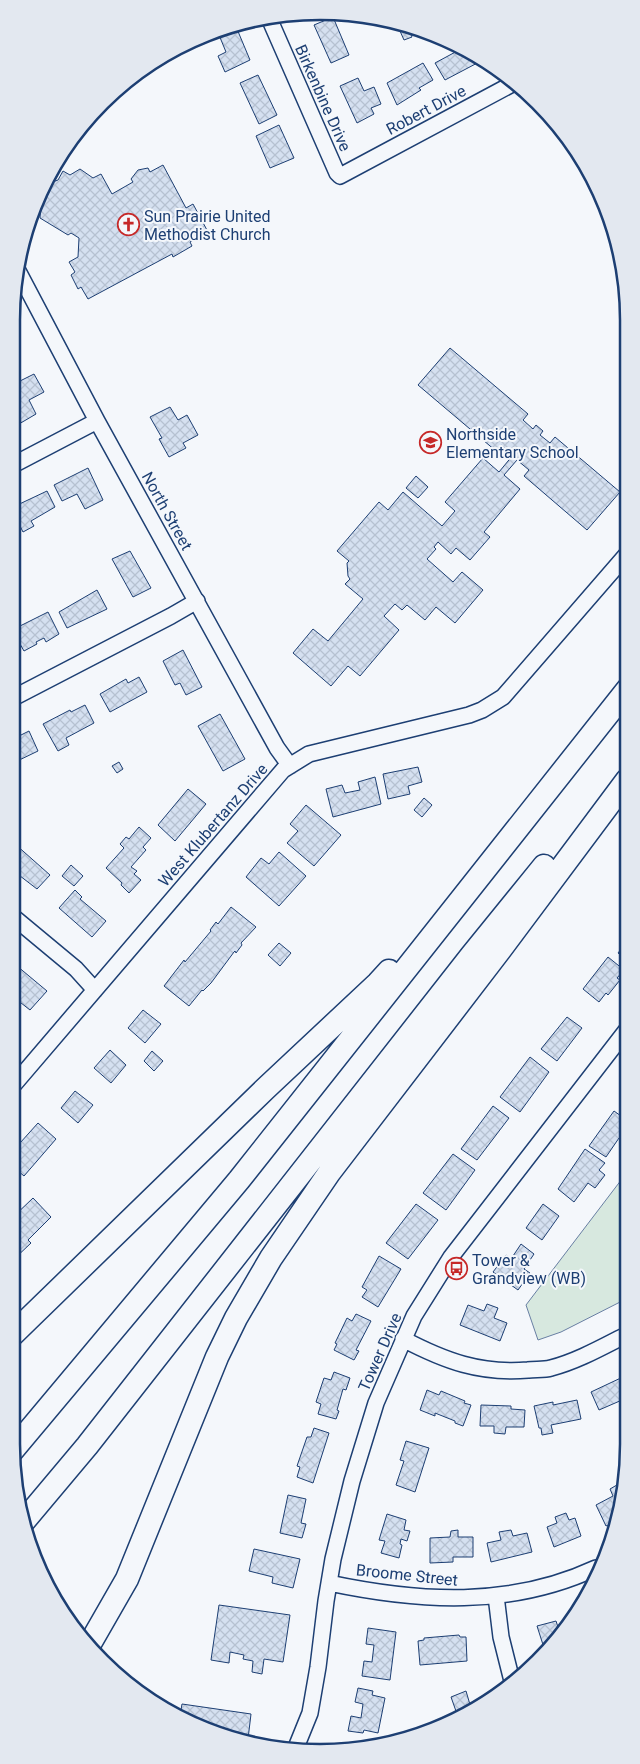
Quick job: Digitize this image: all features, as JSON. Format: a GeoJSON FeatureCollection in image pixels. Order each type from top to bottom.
{"type":"FeatureCollection","features":[{"type":"Feature","properties":{"kind":"highway"},"geometry":{"type":"LineString","coordinates":[[20,1441],[238,1180],[620,699]]}},
{"type":"Feature","properties":{"kind":"highway"},"geometry":{"type":"LineString","coordinates":[[29,1515],[87,1446],[471,956],[620,773]]}},
{"type":"Feature","properties":{"kind":"highway"},"geometry":{"type":"LineString","coordinates":[[20,1327],[265,1088],[378,983],[551,785]]}},
{"type":"Feature","properties":{"kind":"highway"},"geometry":{"type":"LineString","coordinates":[[92,1640],[127,1579],[217,1358],[236,1318],[270,1258],[329,1173],[620,789]]}},
{"type":"Feature","properties":{"kind":"street","name":"Birkenbine Drive"},"geometry":{"type":"LineString","coordinates":[[272,24],[337,173],[340,176],[355,169]]}},
{"type":"Feature","properties":{"kind":"street","name":"Robert Drive"},"geometry":{"type":"LineString","coordinates":[[355,169],[508,86]]}},
{"type":"Feature","properties":{"kind":"street","name":"North Street"},"geometry":{"type":"LineString","coordinates":[[23,281],[97,421],[277,748],[290,766]]}},
{"type":"Feature","properties":{"kind":"street"},"geometry":{"type":"LineString","coordinates":[[20,461],[97,421]]}},
{"type":"Feature","properties":{"kind":"street","name":"West Klubertanz Drive"},"geometry":{"type":"LineString","coordinates":[[20,1078],[282,770],[309,754],[469,715],[482,710],[503,697],[514,687],[620,562]]}},
{"type":"Feature","properties":{"kind":"street"},"geometry":{"type":"LineString","coordinates":[[20,694],[197,601]]}},
{"type":"Feature","properties":{"kind":"street"},"geometry":{"type":"LineString","coordinates":[[20,922],[76,969],[96,990]]}},
{"type":"Feature","properties":{"kind":"street","name":"Tower Drive"},"geometry":{"type":"LineString","coordinates":[[298,1743],[310,1713],[318,1668],[323,1616],[352,1481],[376,1404],[403,1339],[414,1316],[452,1258],[620,1038]]}},
{"type":"Feature","properties":{"kind":"street"},"geometry":{"type":"LineString","coordinates":[[403,1339],[454,1362],[480,1369],[510,1372],[551,1368],[581,1357],[620,1338]]}},
{"type":"Feature","properties":{"kind":"street","name":"Broome Street"},"geometry":{"type":"LineString","coordinates":[[329,1583],[362,1590],[434,1599],[470,1599],[519,1593],[566,1580],[592,1569]]}},
{"type":"Feature","properties":{"kind":"street"},"geometry":{"type":"LineString","coordinates":[[496,1596],[501,1638],[511,1676]]}},
{"type":"Feature","properties":{"kind":"shaded area"},"geometry":{"type":"Polygon","coordinates":[[[620,1182],[620,1302],[561,1332],[538,1340],[526,1305],[620,1182]]]}},
{"type":"Feature","properties":{"kind":"building"},"geometry":{"type":"Polygon","coordinates":[[[325,20],[335,21],[349,55],[331,63],[314,25],[325,20]]]}},
{"type":"Feature","properties":{"kind":"building"},"geometry":{"type":"Polygon","coordinates":[[[238,31],[250,60],[225,72],[218,56],[226,52],[220,37],[238,31]]]}},
{"type":"Feature","properties":{"kind":"building"},"geometry":{"type":"Polygon","coordinates":[[[400,31],[411,34],[412,37],[404,40],[400,31]]]}},
{"type":"Feature","properties":{"kind":"building"},"geometry":{"type":"Polygon","coordinates":[[[455,52],[476,64],[445,80],[435,63],[455,52]]]}},
{"type":"Feature","properties":{"kind":"building"},"geometry":{"type":"Polygon","coordinates":[[[423,63],[433,80],[397,105],[387,83],[423,63]]]}},
{"type":"Feature","properties":{"kind":"building"},"geometry":{"type":"Polygon","coordinates":[[[258,75],[277,115],[259,124],[240,83],[258,75]]]}},
{"type":"Feature","properties":{"kind":"building"},"geometry":{"type":"Polygon","coordinates":[[[358,78],[364,91],[374,87],[381,104],[371,108],[374,114],[357,123],[340,86],[358,78]]]}},
{"type":"Feature","properties":{"kind":"building"},"geometry":{"type":"Polygon","coordinates":[[[279,125],[294,158],[270,168],[256,136],[279,125]]]}},
{"type":"Feature","properties":{"kind":"building","name":"Sun Prairie United Methodist Church"},"geometry":{"type":"Polygon","coordinates":[[[163,165],[186,208],[193,204],[208,232],[190,242],[192,246],[173,257],[172,254],[88,299],[81,287],[78,289],[71,275],[75,272],[69,262],[78,257],[79,238],[71,233],[68,235],[40,218],[40,212],[51,187],[63,171],[70,175],[80,169],[93,178],[101,174],[112,194],[133,182],[131,179],[138,170],[148,168],[150,172],[163,165]]]}},
{"type":"Feature","properties":{"kind":"building","name":"Northside Elementary School"},"geometry":{"type":"Polygon","coordinates":[[[450,348],[528,414],[523,420],[533,429],[536,425],[543,431],[540,435],[550,443],[555,437],[620,492],[587,530],[524,476],[529,470],[517,460],[504,475],[520,489],[484,532],[490,537],[470,560],[456,548],[451,554],[438,542],[434,547],[436,549],[427,559],[453,582],[462,572],[483,590],[455,623],[436,607],[425,620],[407,605],[402,610],[395,604],[384,616],[399,630],[360,676],[348,666],[331,686],[293,653],[313,629],[328,641],[363,599],[345,584],[350,579],[347,563],[349,561],[337,551],[379,502],[388,510],[403,492],[442,526],[455,511],[445,502],[483,458],[499,472],[513,455],[501,445],[496,451],[418,385],[450,348]]]}},
{"type":"Feature","properties":{"kind":"building"},"geometry":{"type":"Polygon","coordinates":[[[34,374],[44,392],[29,400],[36,414],[20,423],[20,381],[34,374]]]}},
{"type":"Feature","properties":{"kind":"building"},"geometry":{"type":"Polygon","coordinates":[[[170,407],[178,420],[187,415],[198,435],[183,443],[186,448],[169,457],[159,439],[162,438],[150,417],[170,407]]]}},
{"type":"Feature","properties":{"kind":"building"},"geometry":{"type":"Polygon","coordinates":[[[88,468],[103,500],[85,509],[77,494],[62,501],[54,485],[88,468]]]}},
{"type":"Feature","properties":{"kind":"building"},"geometry":{"type":"Polygon","coordinates":[[[416,476],[428,487],[418,498],[406,488],[416,476]]]}},
{"type":"Feature","properties":{"kind":"building"},"geometry":{"type":"Polygon","coordinates":[[[47,491],[55,507],[31,521],[34,526],[23,532],[20,526],[20,504],[47,491]]]}},
{"type":"Feature","properties":{"kind":"building"},"geometry":{"type":"Polygon","coordinates":[[[130,551],[151,588],[133,597],[112,559],[130,551]]]}},
{"type":"Feature","properties":{"kind":"building"},"geometry":{"type":"Polygon","coordinates":[[[97,590],[107,609],[67,628],[59,612],[97,590]]]}},
{"type":"Feature","properties":{"kind":"building"},"geometry":{"type":"Polygon","coordinates":[[[48,612],[59,634],[46,642],[44,638],[24,651],[20,644],[20,626],[48,612]]]}},
{"type":"Feature","properties":{"kind":"building"},"geometry":{"type":"Polygon","coordinates":[[[183,650],[202,687],[186,695],[180,683],[175,685],[163,661],[183,650]]]}},
{"type":"Feature","properties":{"kind":"building"},"geometry":{"type":"Polygon","coordinates":[[[139,677],[147,692],[110,712],[100,694],[126,679],[128,683],[139,677]]]}},
{"type":"Feature","properties":{"kind":"building"},"geometry":{"type":"Polygon","coordinates":[[[85,705],[94,723],[66,738],[69,745],[58,751],[43,724],[70,710],[71,712],[85,705]]]}},
{"type":"Feature","properties":{"kind":"building"},"geometry":{"type":"Polygon","coordinates":[[[220,714],[245,759],[223,771],[198,726],[220,714]]]}},
{"type":"Feature","properties":{"kind":"building"},"geometry":{"type":"Polygon","coordinates":[[[29,731],[38,751],[20,760],[20,736],[29,731]]]}},
{"type":"Feature","properties":{"kind":"building"},"geometry":{"type":"Polygon","coordinates":[[[119,762],[123,769],[117,773],[112,766],[119,762]]]}},
{"type":"Feature","properties":{"kind":"building"},"geometry":{"type":"Polygon","coordinates":[[[418,767],[422,782],[408,786],[410,794],[388,799],[383,774],[418,767]]]}},
{"type":"Feature","properties":{"kind":"building"},"geometry":{"type":"Polygon","coordinates":[[[375,777],[381,804],[333,817],[326,789],[342,785],[345,793],[360,790],[358,782],[375,777]]]}},
{"type":"Feature","properties":{"kind":"building"},"geometry":{"type":"Polygon","coordinates":[[[188,789],[206,804],[175,841],[158,825],[188,789]]]}},
{"type":"Feature","properties":{"kind":"building"},"geometry":{"type":"Polygon","coordinates":[[[424,798],[432,805],[422,817],[414,810],[424,798]]]}},
{"type":"Feature","properties":{"kind":"building"},"geometry":{"type":"Polygon","coordinates":[[[306,805],[341,835],[314,866],[287,843],[298,831],[290,824],[306,805]]]}},
{"type":"Feature","properties":{"kind":"building"},"geometry":{"type":"Polygon","coordinates":[[[139,827],[151,838],[143,847],[146,850],[131,867],[137,871],[134,874],[141,880],[129,893],[121,885],[122,883],[106,868],[124,848],[120,844],[126,837],[129,839],[139,827]]]}},
{"type":"Feature","properties":{"kind":"building"},"geometry":{"type":"Polygon","coordinates":[[[20,848],[50,875],[37,889],[20,876],[20,848]]]}},
{"type":"Feature","properties":{"kind":"building"},"geometry":{"type":"Polygon","coordinates":[[[279,852],[306,876],[279,906],[246,877],[261,858],[269,864],[279,852]]]}},
{"type":"Feature","properties":{"kind":"building"},"geometry":{"type":"Polygon","coordinates":[[[71,865],[83,876],[74,886],[62,876],[71,865]]]}},
{"type":"Feature","properties":{"kind":"building"},"geometry":{"type":"Polygon","coordinates":[[[75,890],[82,897],[80,899],[106,921],[92,937],[59,908],[75,890]]]}},
{"type":"Feature","properties":{"kind":"building"},"geometry":{"type":"Polygon","coordinates":[[[231,907],[256,927],[241,943],[242,945],[236,953],[235,951],[211,983],[202,990],[189,1006],[164,986],[184,960],[185,962],[211,931],[216,922],[218,924],[231,907]]]}},
{"type":"Feature","properties":{"kind":"building"},"geometry":{"type":"Polygon","coordinates":[[[279,943],[291,953],[280,966],[268,955],[279,943]]]}},
{"type":"Feature","properties":{"kind":"building"},"geometry":{"type":"Polygon","coordinates":[[[608,957],[620,967],[620,975],[617,978],[620,980],[608,995],[606,993],[599,1002],[583,989],[608,957]]]}},
{"type":"Feature","properties":{"kind":"building"},"geometry":{"type":"Polygon","coordinates":[[[20,968],[47,991],[30,1010],[20,1002],[20,968]]]}},
{"type":"Feature","properties":{"kind":"building"},"geometry":{"type":"Polygon","coordinates":[[[143,1010],[161,1024],[145,1043],[128,1028],[143,1010]]]}},
{"type":"Feature","properties":{"kind":"building"},"geometry":{"type":"Polygon","coordinates":[[[567,1017],[582,1028],[557,1061],[541,1049],[567,1017]]]}},
{"type":"Feature","properties":{"kind":"building"},"geometry":{"type":"Polygon","coordinates":[[[110,1050],[126,1065],[111,1083],[94,1068],[110,1050]]]}},
{"type":"Feature","properties":{"kind":"building"},"geometry":{"type":"Polygon","coordinates":[[[152,1051],[163,1061],[154,1071],[144,1061],[152,1051]]]}},
{"type":"Feature","properties":{"kind":"building"},"geometry":{"type":"Polygon","coordinates":[[[530,1057],[549,1072],[520,1112],[500,1097],[530,1057]]]}},
{"type":"Feature","properties":{"kind":"building"},"geometry":{"type":"Polygon","coordinates":[[[75,1091],[93,1105],[78,1123],[61,1108],[75,1091]]]}},
{"type":"Feature","properties":{"kind":"building"},"geometry":{"type":"Polygon","coordinates":[[[493,1106],[509,1118],[477,1160],[461,1149],[493,1106]]]}},
{"type":"Feature","properties":{"kind":"building"},"geometry":{"type":"Polygon","coordinates":[[[614,1111],[620,1115],[620,1139],[606,1157],[589,1146],[614,1111]]]}},
{"type":"Feature","properties":{"kind":"building"},"geometry":{"type":"Polygon","coordinates":[[[38,1123],[56,1139],[24,1176],[20,1173],[20,1143],[38,1123]]]}},
{"type":"Feature","properties":{"kind":"building"},"geometry":{"type":"Polygon","coordinates":[[[585,1149],[605,1163],[599,1170],[605,1175],[595,1188],[588,1183],[574,1202],[558,1189],[585,1149]]]}},
{"type":"Feature","properties":{"kind":"building"},"geometry":{"type":"Polygon","coordinates":[[[453,1154],[475,1170],[446,1210],[423,1193],[453,1154]]]}},
{"type":"Feature","properties":{"kind":"building"},"geometry":{"type":"Polygon","coordinates":[[[33,1198],[51,1217],[28,1240],[31,1243],[20,1253],[20,1210],[33,1198]]]}},
{"type":"Feature","properties":{"kind":"building"},"geometry":{"type":"Polygon","coordinates":[[[416,1204],[438,1220],[408,1259],[386,1243],[416,1204]]]}},
{"type":"Feature","properties":{"kind":"building"},"geometry":{"type":"Polygon","coordinates":[[[543,1204],[559,1216],[542,1240],[526,1228],[543,1204]]]}},
{"type":"Feature","properties":{"kind":"building"},"geometry":{"type":"Polygon","coordinates":[[[521,1244],[534,1254],[524,1269],[530,1273],[518,1290],[493,1272],[506,1255],[511,1259],[521,1244]]]}},
{"type":"Feature","properties":{"kind":"building"},"geometry":{"type":"Polygon","coordinates":[[[379,1256],[401,1269],[378,1307],[362,1297],[367,1290],[362,1287],[379,1256]]]}},
{"type":"Feature","properties":{"kind":"building"},"geometry":{"type":"Polygon","coordinates":[[[487,1304],[498,1308],[494,1318],[507,1323],[500,1341],[460,1325],[468,1305],[484,1311],[487,1304]]]}},
{"type":"Feature","properties":{"kind":"building"},"geometry":{"type":"Polygon","coordinates":[[[356,1314],[371,1321],[356,1350],[359,1351],[354,1360],[334,1350],[337,1344],[335,1343],[347,1318],[352,1321],[356,1314]]]}},
{"type":"Feature","properties":{"kind":"building"},"geometry":{"type":"Polygon","coordinates":[[[334,1372],[350,1378],[346,1390],[343,1389],[336,1419],[318,1414],[321,1404],[316,1402],[324,1378],[331,1380],[334,1372]]]}},
{"type":"Feature","properties":{"kind":"building"},"geometry":{"type":"Polygon","coordinates":[[[620,1378],[620,1401],[599,1410],[591,1392],[620,1378]]]}},
{"type":"Feature","properties":{"kind":"building"},"geometry":{"type":"Polygon","coordinates":[[[427,1390],[439,1395],[441,1391],[471,1405],[463,1426],[435,1413],[435,1416],[420,1410],[427,1390]]]}},
{"type":"Feature","properties":{"kind":"building"},"geometry":{"type":"Polygon","coordinates":[[[577,1400],[581,1419],[551,1425],[553,1433],[542,1435],[534,1406],[553,1402],[553,1405],[577,1400]]]}},
{"type":"Feature","properties":{"kind":"building"},"geometry":{"type":"Polygon","coordinates":[[[481,1405],[511,1406],[511,1409],[525,1410],[524,1427],[506,1427],[505,1434],[494,1433],[494,1426],[480,1426],[481,1405]]]}},
{"type":"Feature","properties":{"kind":"building"},"geometry":{"type":"Polygon","coordinates":[[[314,1428],[329,1433],[313,1483],[297,1477],[300,1467],[297,1466],[307,1437],[311,1437],[314,1428]]]}},
{"type":"Feature","properties":{"kind":"building"},"geometry":{"type":"Polygon","coordinates":[[[406,1441],[429,1448],[415,1492],[396,1485],[404,1461],[400,1460],[406,1441]]]}},
{"type":"Feature","properties":{"kind":"building"},"geometry":{"type":"Polygon","coordinates":[[[617,1485],[610,1522],[606,1526],[596,1505],[613,1496],[610,1489],[617,1485]]]}},
{"type":"Feature","properties":{"kind":"building"},"geometry":{"type":"Polygon","coordinates":[[[288,1495],[306,1499],[301,1523],[306,1524],[302,1538],[280,1533],[288,1495]]]}},
{"type":"Feature","properties":{"kind":"building"},"geometry":{"type":"Polygon","coordinates":[[[566,1513],[569,1520],[575,1518],[581,1536],[554,1547],[547,1527],[557,1523],[555,1517],[566,1513]]]}},
{"type":"Feature","properties":{"kind":"building"},"geometry":{"type":"Polygon","coordinates":[[[387,1514],[406,1520],[404,1530],[410,1531],[407,1541],[401,1539],[400,1544],[402,1545],[399,1558],[381,1553],[385,1541],[379,1540],[387,1514]]]}},
{"type":"Feature","properties":{"kind":"building"},"geometry":{"type":"Polygon","coordinates":[[[458,1530],[458,1537],[473,1537],[473,1557],[453,1557],[453,1562],[430,1563],[430,1538],[450,1537],[451,1531],[458,1530]]]}},
{"type":"Feature","properties":{"kind":"building"},"geometry":{"type":"Polygon","coordinates":[[[511,1530],[513,1536],[527,1533],[532,1552],[491,1562],[487,1543],[501,1540],[499,1532],[511,1530]]]}},
{"type":"Feature","properties":{"kind":"building"},"geometry":{"type":"Polygon","coordinates":[[[254,1549],[300,1559],[293,1588],[272,1583],[273,1577],[249,1571],[254,1549]]]}},
{"type":"Feature","properties":{"kind":"building"},"geometry":{"type":"Polygon","coordinates":[[[219,1605],[290,1615],[283,1662],[264,1659],[262,1674],[252,1672],[253,1661],[243,1659],[244,1655],[230,1652],[229,1663],[211,1660],[219,1605]]]}},
{"type":"Feature","properties":{"kind":"building"},"geometry":{"type":"Polygon","coordinates":[[[556,1621],[558,1627],[543,1645],[537,1626],[556,1621]]]}},
{"type":"Feature","properties":{"kind":"building"},"geometry":{"type":"Polygon","coordinates":[[[368,1628],[396,1632],[390,1680],[362,1676],[364,1661],[372,1662],[374,1645],[366,1644],[368,1628]]]}},
{"type":"Feature","properties":{"kind":"building"},"geometry":{"type":"Polygon","coordinates":[[[459,1635],[460,1637],[466,1637],[467,1661],[420,1665],[418,1641],[424,1640],[424,1638],[459,1635]]]}},
{"type":"Feature","properties":{"kind":"building"},"geometry":{"type":"Polygon","coordinates":[[[358,1688],[373,1691],[372,1695],[385,1698],[378,1733],[364,1730],[363,1733],[348,1731],[351,1716],[361,1718],[363,1704],[355,1702],[358,1688]]]}},
{"type":"Feature","properties":{"kind":"building"},"geometry":{"type":"Polygon","coordinates":[[[466,1691],[470,1704],[456,1711],[451,1697],[466,1691]]]}},
{"type":"Feature","properties":{"kind":"building"},"geometry":{"type":"Polygon","coordinates":[[[182,1704],[251,1714],[248,1735],[205,1721],[181,1710],[182,1704]]]}},
{"type":"Feature","properties":{"kind":"place","name":"Sun Prairie United Methodist Church"},"geometry":{"type":"Point","coordinates":[128,225]}},
{"type":"Feature","properties":{"kind":"place","name":"Northside Elementary School"},"geometry":{"type":"Point","coordinates":[430,443]}},
{"type":"Feature","properties":{"kind":"place","name":"Tower & Grandview (WB)"},"geometry":{"type":"Point","coordinates":[456,1269]}}]}
